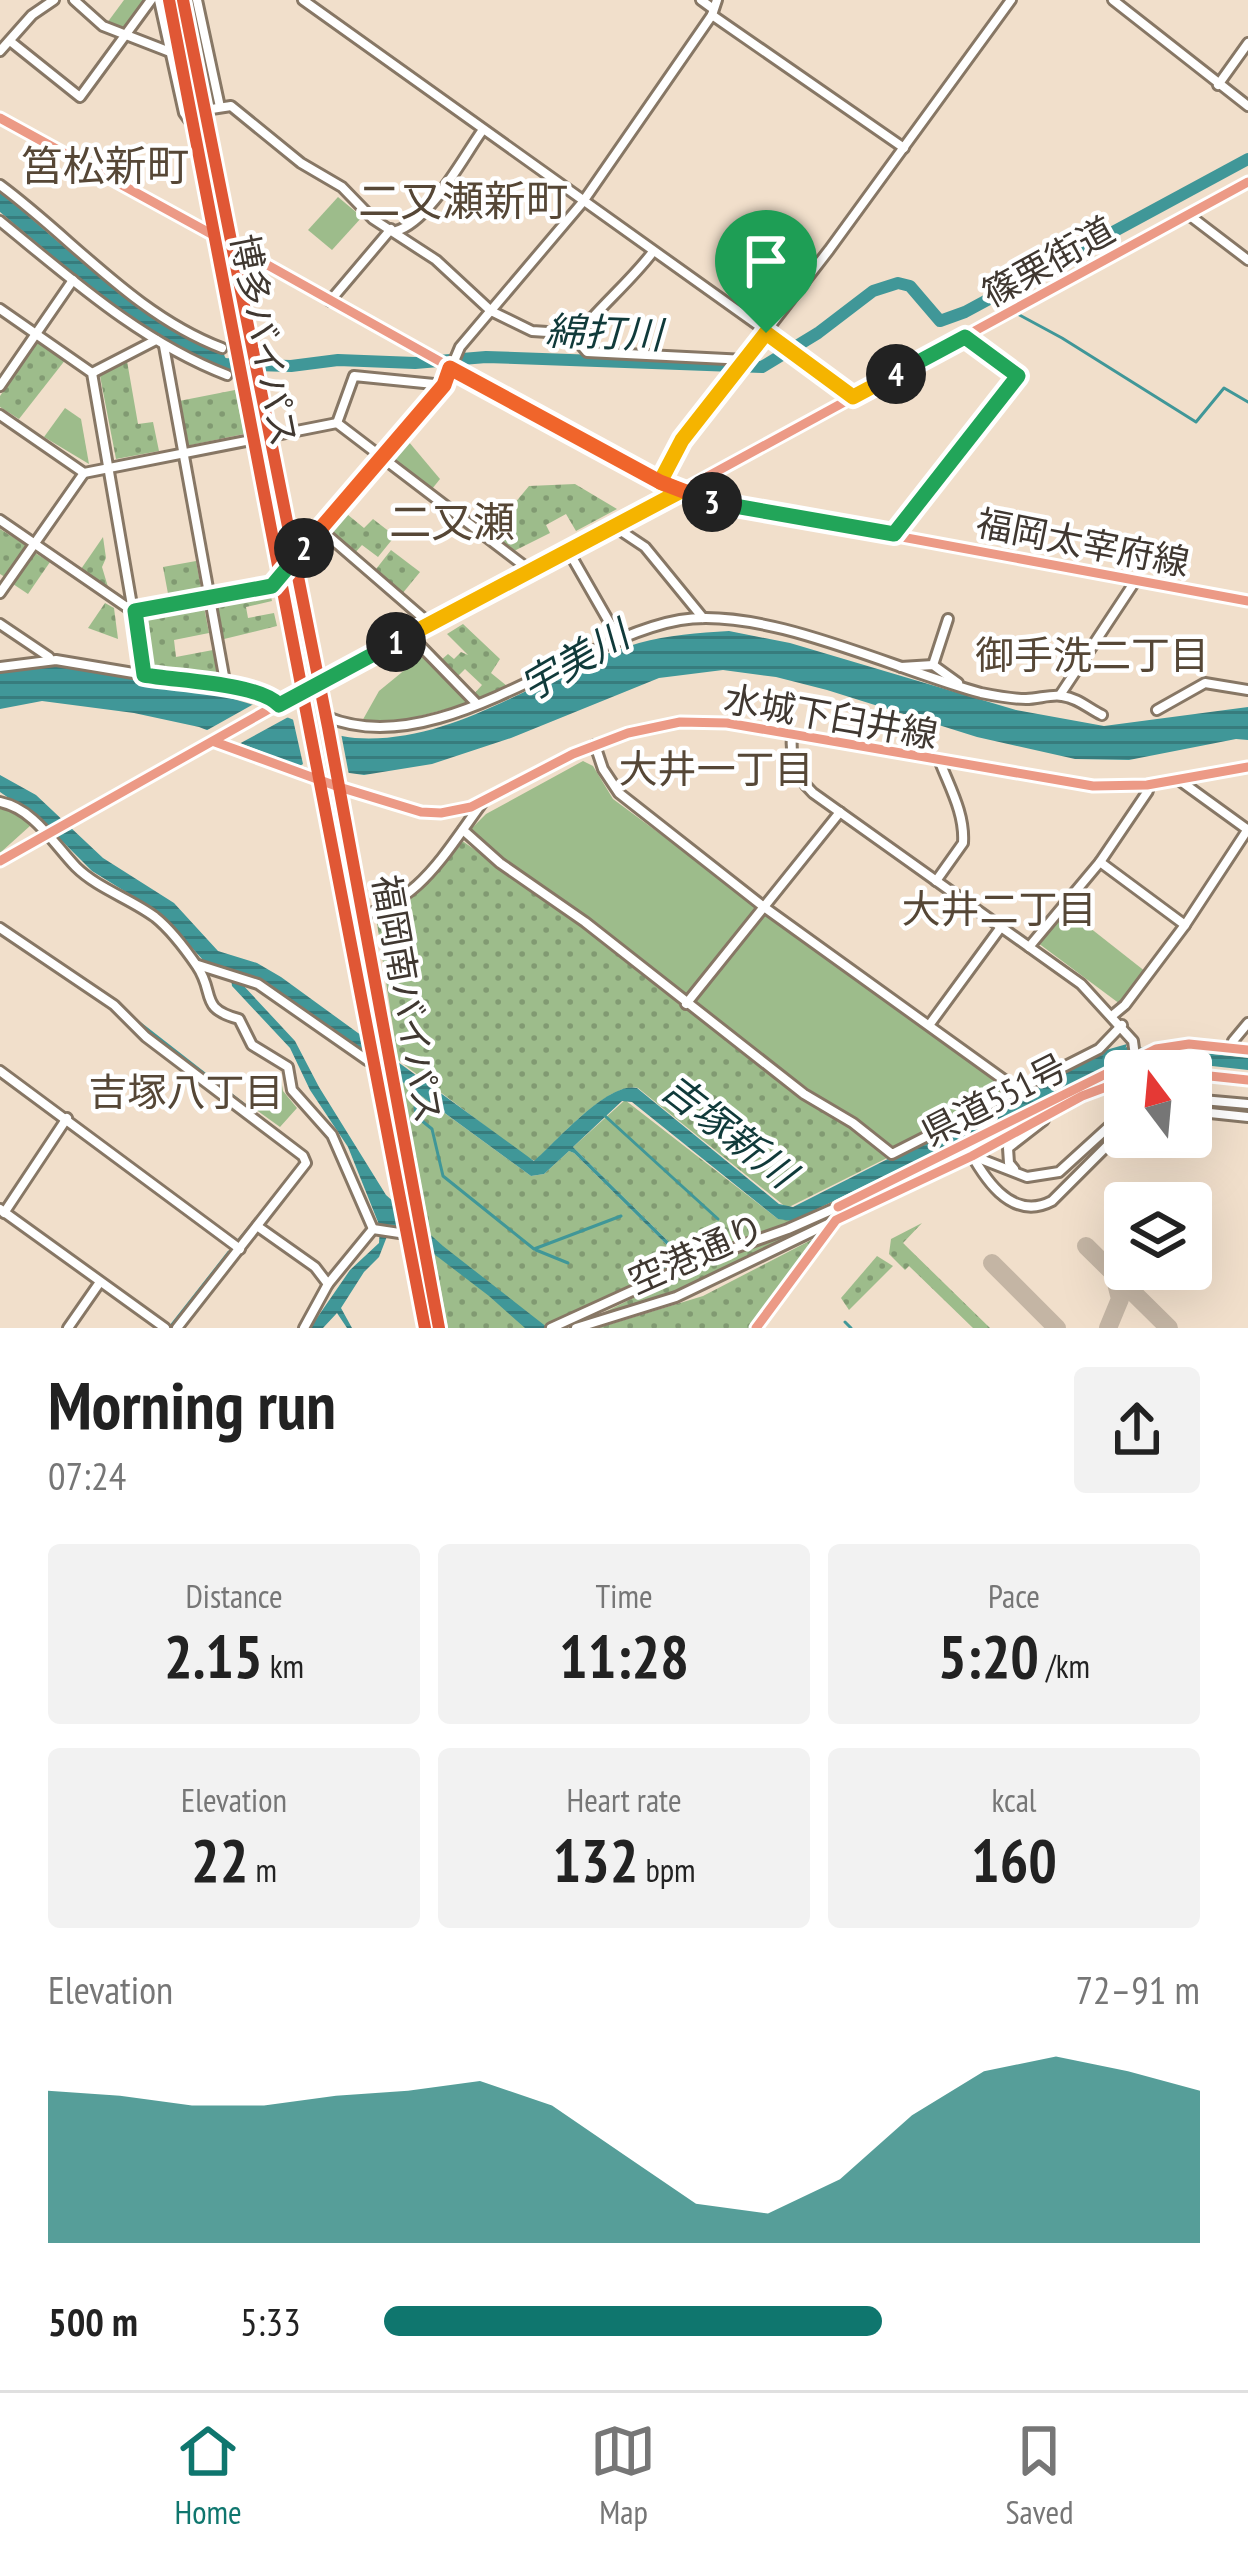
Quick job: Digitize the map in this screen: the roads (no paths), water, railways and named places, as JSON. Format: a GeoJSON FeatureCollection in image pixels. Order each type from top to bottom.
{"type":"FeatureCollection","features":[{"type":"Feature","properties":{"kind":"highway","name":"博多バイパス"},"geometry":{"type":"LineString","coordinates":[[169,0],[212,108],[258,377],[280,578],[302,691]]}},
{"type":"Feature","properties":{"kind":"highway","name":"博多バイパス"},"geometry":{"type":"LineString","coordinates":[[183,0],[194,126],[229,350],[234,375],[261,436],[319,681]]}},
{"type":"Feature","properties":{"kind":"highway","name":"福岡南バイパス"},"geometry":{"type":"LineString","coordinates":[[319,681],[439,1328]]}},
{"type":"Feature","properties":{"kind":"highway","name":"福岡南バイパス"},"geometry":{"type":"LineString","coordinates":[[302,691],[425,1328]]}},
{"type":"Feature","properties":{"kind":"main road","name":"福岡太宰府線"},"geometry":{"type":"LineString","coordinates":[[0,118],[432,358],[448,376],[467,377],[681,491],[721,504],[1248,601]]}},
{"type":"Feature","properties":{"kind":"main road","name":"篠栗街道"},"geometry":{"type":"LineString","coordinates":[[0,861],[319,681],[532,572],[1248,182]]}},
{"type":"Feature","properties":{"kind":"main road"},"geometry":{"type":"LineString","coordinates":[[711,475],[710,493],[721,504]]}},
{"type":"Feature","properties":{"kind":"main road","name":"水城下臼井線"},"geometry":{"type":"LineString","coordinates":[[220,740],[422,812],[453,812],[483,802],[595,745],[680,722],[713,722],[1063,784],[1147,785],[1248,767]]}},
{"type":"Feature","properties":{"kind":"main road","name":"県道551号"},"geometry":{"type":"LineString","coordinates":[[1154,1050],[1173,1044],[1248,1050]]}},
{"type":"Feature","properties":{"kind":"main road","name":"県道551号"},"geometry":{"type":"LineString","coordinates":[[838,1207],[1104,1074]]}},
{"type":"Feature","properties":{"kind":"main road"},"geometry":{"type":"LineString","coordinates":[[1212,1076],[1248,1080]]}},
{"type":"Feature","properties":{"kind":"main road"},"geometry":{"type":"LineString","coordinates":[[756,1328],[836,1220],[1104,1089]]}},
{"type":"Feature","properties":{"kind":"street"},"geometry":{"type":"LineString","coordinates":[[0,50],[54,0]]}},
{"type":"Feature","properties":{"kind":"street"},"geometry":{"type":"LineString","coordinates":[[74,0],[103,26],[170,52]]}},
{"type":"Feature","properties":{"kind":"street"},"geometry":{"type":"LineString","coordinates":[[10,41],[80,97],[155,0]]}},
{"type":"Feature","properties":{"kind":"street"},"geometry":{"type":"LineString","coordinates":[[155,0],[184,113],[194,126]]}},
{"type":"Feature","properties":{"kind":"street"},"geometry":{"type":"LineString","coordinates":[[197,0],[212,108],[231,106],[454,275],[490,310],[532,331],[575,338],[587,352],[744,362]]}},
{"type":"Feature","properties":{"kind":"street"},"geometry":{"type":"LineString","coordinates":[[303,0],[853,397]]}},
{"type":"Feature","properties":{"kind":"street"},"geometry":{"type":"LineString","coordinates":[[701,0],[904,148]]}},
{"type":"Feature","properties":{"kind":"street"},"geometry":{"type":"LineString","coordinates":[[660,482],[682,440],[1011,0]]}},
{"type":"Feature","properties":{"kind":"street"},"geometry":{"type":"LineString","coordinates":[[1113,0],[1248,106]]}},
{"type":"Feature","properties":{"kind":"street"},"geometry":{"type":"LineString","coordinates":[[0,520],[135,611],[272,586],[448,376],[460,347],[582,203],[714,8]]}},
{"type":"Feature","properties":{"kind":"street"},"geometry":{"type":"LineString","coordinates":[[1218,85],[1248,43]]}},
{"type":"Feature","properties":{"kind":"street"},"geometry":{"type":"LineString","coordinates":[[329,301],[393,230],[410,226],[424,213],[482,131]]}},
{"type":"Feature","properties":{"kind":"street"},"geometry":{"type":"LineString","coordinates":[[0,185],[92,264],[185,333],[229,350]]}},
{"type":"Feature","properties":{"kind":"street"},"geometry":{"type":"LineString","coordinates":[[1189,215],[1248,260]]}},
{"type":"Feature","properties":{"kind":"street"},"geometry":{"type":"LineString","coordinates":[[0,221],[160,343],[234,375]]}},
{"type":"Feature","properties":{"kind":"street"},"geometry":{"type":"LineString","coordinates":[[575,338],[652,253]]}},
{"type":"Feature","properties":{"kind":"street"},"geometry":{"type":"LineString","coordinates":[[0,386],[73,280]]}},
{"type":"Feature","properties":{"kind":"street"},"geometry":{"type":"LineString","coordinates":[[0,309],[92,374],[144,675]]}},
{"type":"Feature","properties":{"kind":"street"},"geometry":{"type":"LineString","coordinates":[[894,534],[1018,376],[965,337]]}},
{"type":"Feature","properties":{"kind":"street"},"geometry":{"type":"LineString","coordinates":[[92,374],[160,343]]}},
{"type":"Feature","properties":{"kind":"street"},"geometry":{"type":"LineString","coordinates":[[160,343],[226,687]]}},
{"type":"Feature","properties":{"kind":"street"},"geometry":{"type":"LineString","coordinates":[[337,423],[354,376],[448,376]]}},
{"type":"Feature","properties":{"kind":"street"},"geometry":{"type":"LineString","coordinates":[[0,415],[84,473]]}},
{"type":"Feature","properties":{"kind":"street"},"geometry":{"type":"LineString","coordinates":[[0,593],[84,473],[337,423],[532,572]]}},
{"type":"Feature","properties":{"kind":"street"},"geometry":{"type":"LineString","coordinates":[[615,527],[645,548],[704,619]]}},
{"type":"Feature","properties":{"kind":"street"},"geometry":{"type":"LineString","coordinates":[[319,528],[430,624]]}},
{"type":"Feature","properties":{"kind":"street"},"geometry":{"type":"LineString","coordinates":[[974,550],[974,563]]}},
{"type":"Feature","properties":{"kind":"street"},"geometry":{"type":"LineString","coordinates":[[569,552],[620,641]]}},
{"type":"Feature","properties":{"kind":"street"},"geometry":{"type":"LineString","coordinates":[[1060,695],[1136,580]]}},
{"type":"Feature","properties":{"kind":"street"},"geometry":{"type":"LineString","coordinates":[[327,722],[373,728],[415,722],[520,689],[652,626],[704,619],[771,627],[1004,698],[1060,695],[1102,715]]}},
{"type":"Feature","properties":{"kind":"street"},"geometry":{"type":"LineString","coordinates":[[933,665],[948,619]]}},
{"type":"Feature","properties":{"kind":"street"},"geometry":{"type":"LineString","coordinates":[[0,624],[56,660]]}},
{"type":"Feature","properties":{"kind":"street"},"geometry":{"type":"LineString","coordinates":[[410,635],[477,704]]}},
{"type":"Feature","properties":{"kind":"street"},"geometry":{"type":"LineString","coordinates":[[0,667],[56,660],[252,688],[279,705]]}},
{"type":"Feature","properties":{"kind":"street"},"geometry":{"type":"LineString","coordinates":[[897,668],[933,665],[964,688]]}},
{"type":"Feature","properties":{"kind":"street"},"geometry":{"type":"LineString","coordinates":[[1156,710],[1205,682],[1248,689]]}},
{"type":"Feature","properties":{"kind":"street"},"geometry":{"type":"LineString","coordinates":[[792,736],[791,757],[802,782],[1081,984],[1122,1025],[1135,1050]]}},
{"type":"Feature","properties":{"kind":"street"},"geometry":{"type":"LineString","coordinates":[[595,745],[619,794],[764,907],[1018,1090]]}},
{"type":"Feature","properties":{"kind":"street"},"geometry":{"type":"LineString","coordinates":[[936,881],[963,843],[963,822],[940,762]]}},
{"type":"Feature","properties":{"kind":"street"},"geometry":{"type":"LineString","coordinates":[[1113,1015],[1185,926],[1248,830],[1178,779]]}},
{"type":"Feature","properties":{"kind":"street"},"geometry":{"type":"LineString","coordinates":[[1029,947],[1100,862],[1148,791],[1147,785]]}},
{"type":"Feature","properties":{"kind":"street"},"geometry":{"type":"LineString","coordinates":[[0,802],[22,810],[78,869],[158,919],[196,964],[218,1014],[238,1018],[252,1045],[288,1067],[292,1090],[332,1135],[373,1229]]}},
{"type":"Feature","properties":{"kind":"street"},"geometry":{"type":"LineString","coordinates":[[347,919],[387,909],[410,895],[483,802]]}},
{"type":"Feature","properties":{"kind":"street"},"geometry":{"type":"LineString","coordinates":[[686,1004],[840,812]]}},
{"type":"Feature","properties":{"kind":"street"},"geometry":{"type":"LineString","coordinates":[[463,830],[804,1094],[853,1123],[892,1154],[1099,1049],[1122,1025]]}},
{"type":"Feature","properties":{"kind":"street"},"geometry":{"type":"LineString","coordinates":[[1100,862],[1185,926]]}},
{"type":"Feature","properties":{"kind":"street"},"geometry":{"type":"LineString","coordinates":[[930,1024],[1001,927]]}},
{"type":"Feature","properties":{"kind":"street"},"geometry":{"type":"LineString","coordinates":[[0,928],[114,1006],[146,1037],[303,1156],[306,1163],[177,1328]]}},
{"type":"Feature","properties":{"kind":"street"},"geometry":{"type":"LineString","coordinates":[[196,964],[258,983],[372,1064]]}},
{"type":"Feature","properties":{"kind":"street"},"geometry":{"type":"LineString","coordinates":[[1233,1048],[1233,1041],[1248,1023]]}},
{"type":"Feature","properties":{"kind":"street"},"geometry":{"type":"LineString","coordinates":[[0,1071],[239,1249]]}},
{"type":"Feature","properties":{"kind":"street"},"geometry":{"type":"LineString","coordinates":[[1212,1101],[1248,1104]]}},
{"type":"Feature","properties":{"kind":"street"},"geometry":{"type":"LineString","coordinates":[[1027,1177],[1009,1163],[1008,1148],[1054,1111]]}},
{"type":"Feature","properties":{"kind":"street"},"geometry":{"type":"LineString","coordinates":[[1212,1113],[1248,1117]]}},
{"type":"Feature","properties":{"kind":"street"},"geometry":{"type":"LineString","coordinates":[[67,1118],[2,1211],[165,1328]]}},
{"type":"Feature","properties":{"kind":"street"},"geometry":{"type":"LineString","coordinates":[[972,1156],[1027,1177],[1067,1167],[1104,1132]]}},
{"type":"Feature","properties":{"kind":"street"},"geometry":{"type":"LineString","coordinates":[[965,1143],[981,1173],[1012,1202],[1036,1208],[1052,1201],[1104,1148]]}},
{"type":"Feature","properties":{"kind":"street"},"geometry":{"type":"LineString","coordinates":[[554,1327],[698,1261],[838,1207]]}},
{"type":"Feature","properties":{"kind":"street","name":"空港通り"},"geometry":{"type":"LineString","coordinates":[[577,1328],[676,1298],[836,1220]]}},
{"type":"Feature","properties":{"kind":"street"},"geometry":{"type":"LineString","coordinates":[[257,1226],[314,1267],[328,1285]]}},
{"type":"Feature","properties":{"kind":"street"},"geometry":{"type":"LineString","coordinates":[[373,1229],[407,1234]]}},
{"type":"Feature","properties":{"kind":"street"},"geometry":{"type":"LineString","coordinates":[[304,1328],[328,1285],[373,1229]]}},
{"type":"Feature","properties":{"kind":"street"},"geometry":{"type":"LineString","coordinates":[[68,1328],[100,1282]]}},
{"type":"Feature","properties":{"kind":"water"},"geometry":{"type":"Polygon","coordinates":[[[0,192],[134,301],[222,349],[229,368],[180,352],[94,291],[0,212],[0,192]]]}},
{"type":"Feature","properties":{"kind":"water"},"geometry":{"type":"Polygon","coordinates":[[[729,631],[790,643],[1016,710],[1104,726],[1248,707],[1248,740],[1129,760],[1075,759],[977,737],[776,677],[723,670],[659,678],[511,738],[432,764],[364,775],[299,766],[199,727],[134,713],[42,701],[0,709],[0,670],[59,666],[201,690],[343,736],[393,737],[466,718],[639,643],[729,631]]]}},
{"type":"Feature","properties":{"kind":"water"},"geometry":{"type":"Polygon","coordinates":[[[0,775],[36,795],[103,858],[174,903],[218,951],[257,963],[281,977],[534,1161],[598,1103],[625,1088],[637,1088],[779,1204],[793,1207],[1104,1051],[1104,1068],[793,1221],[778,1219],[632,1102],[622,1101],[573,1147],[680,1253],[663,1270],[675,1253],[574,1153],[569,1151],[544,1174],[531,1176],[264,981],[245,977],[242,984],[295,1041],[386,1195],[548,1328],[525,1328],[400,1228],[391,1226],[379,1257],[341,1308],[352,1328],[337,1313],[323,1328],[310,1328],[350,1270],[379,1243],[380,1227],[348,1147],[310,1090],[290,1048],[232,986],[230,971],[203,960],[160,913],[92,871],[42,821],[0,792],[0,775]]]}},
{"type":"Feature","properties":{"kind":"water"},"geometry":{"type":"Polygon","coordinates":[[[1212,1054],[1248,1058],[1248,1070],[1212,1066],[1212,1054]]]}},
{"type":"Feature","properties":{"kind":"waterway","name":"綿打川"},"geometry":{"type":"LineString","coordinates":[[213,360],[291,366],[338,360],[415,363],[486,357],[762,367],[873,291],[898,283],[910,286],[940,321],[965,312],[1248,159]]}},
{"type":"Feature","properties":{"kind":"waterway"},"geometry":{"type":"LineString","coordinates":[[990,299],[1196,422],[1224,388],[1248,402]]}},
{"type":"Feature","properties":{"kind":"waterway"},"geometry":{"type":"LineString","coordinates":[[89,984],[130,1014]]}},
{"type":"Feature","properties":{"kind":"waterway"},"geometry":{"type":"LineString","coordinates":[[138,1022],[306,1153],[308,1160]]}},
{"type":"Feature","properties":{"kind":"waterway"},"geometry":{"type":"LineString","coordinates":[[415,1106],[416,1116],[432,1129],[443,1176],[534,1249],[621,1216]]}},
{"type":"Feature","properties":{"kind":"waterway"},"geometry":{"type":"LineString","coordinates":[[604,1115],[718,1219]]}},
{"type":"Feature","properties":{"kind":"waterway"},"geometry":{"type":"LineString","coordinates":[[238,1241],[301,1164]]}},
{"type":"Feature","properties":{"kind":"waterway"},"geometry":{"type":"LineString","coordinates":[[536,1250],[568,1263]]}},
{"type":"Feature","properties":{"kind":"waterway"},"geometry":{"type":"LineString","coordinates":[[171,1326],[229,1252]]}},
{"type":"Feature","properties":{"kind":"waterway"},"geometry":{"type":"LineString","coordinates":[[845,1322],[851,1328]]}},
{"type":"Feature","properties":{"kind":"district","name":"筥松新町"},"geometry":{"type":"Point","coordinates":[105,165]}},
{"type":"Feature","properties":{"kind":"district","name":"二又瀬新町"},"geometry":{"type":"Point","coordinates":[463,200]}},
{"type":"Feature","properties":{"kind":"district","name":"二又瀬"},"geometry":{"type":"Point","coordinates":[452,521]}},
{"type":"Feature","properties":{"kind":"district","name":"御手洗二丁目"},"geometry":{"type":"Point","coordinates":[1092,654]}},
{"type":"Feature","properties":{"kind":"district","name":"大井一丁目"},"geometry":{"type":"Point","coordinates":[716,768]}},
{"type":"Feature","properties":{"kind":"district","name":"大井二丁目"},"geometry":{"type":"Point","coordinates":[999,908]}},
{"type":"Feature","properties":{"kind":"district","name":"吉塚八丁目"},"geometry":{"type":"Point","coordinates":[186,1091]}},
{"type":"Feature","properties":{"kind":"water label","name":"宇美川"},"geometry":{"type":"Point","coordinates":[574,660]}},
{"type":"Feature","properties":{"kind":"water label","name":"吉塚新川"},"geometry":{"type":"Point","coordinates":[729,1130]}}]}
